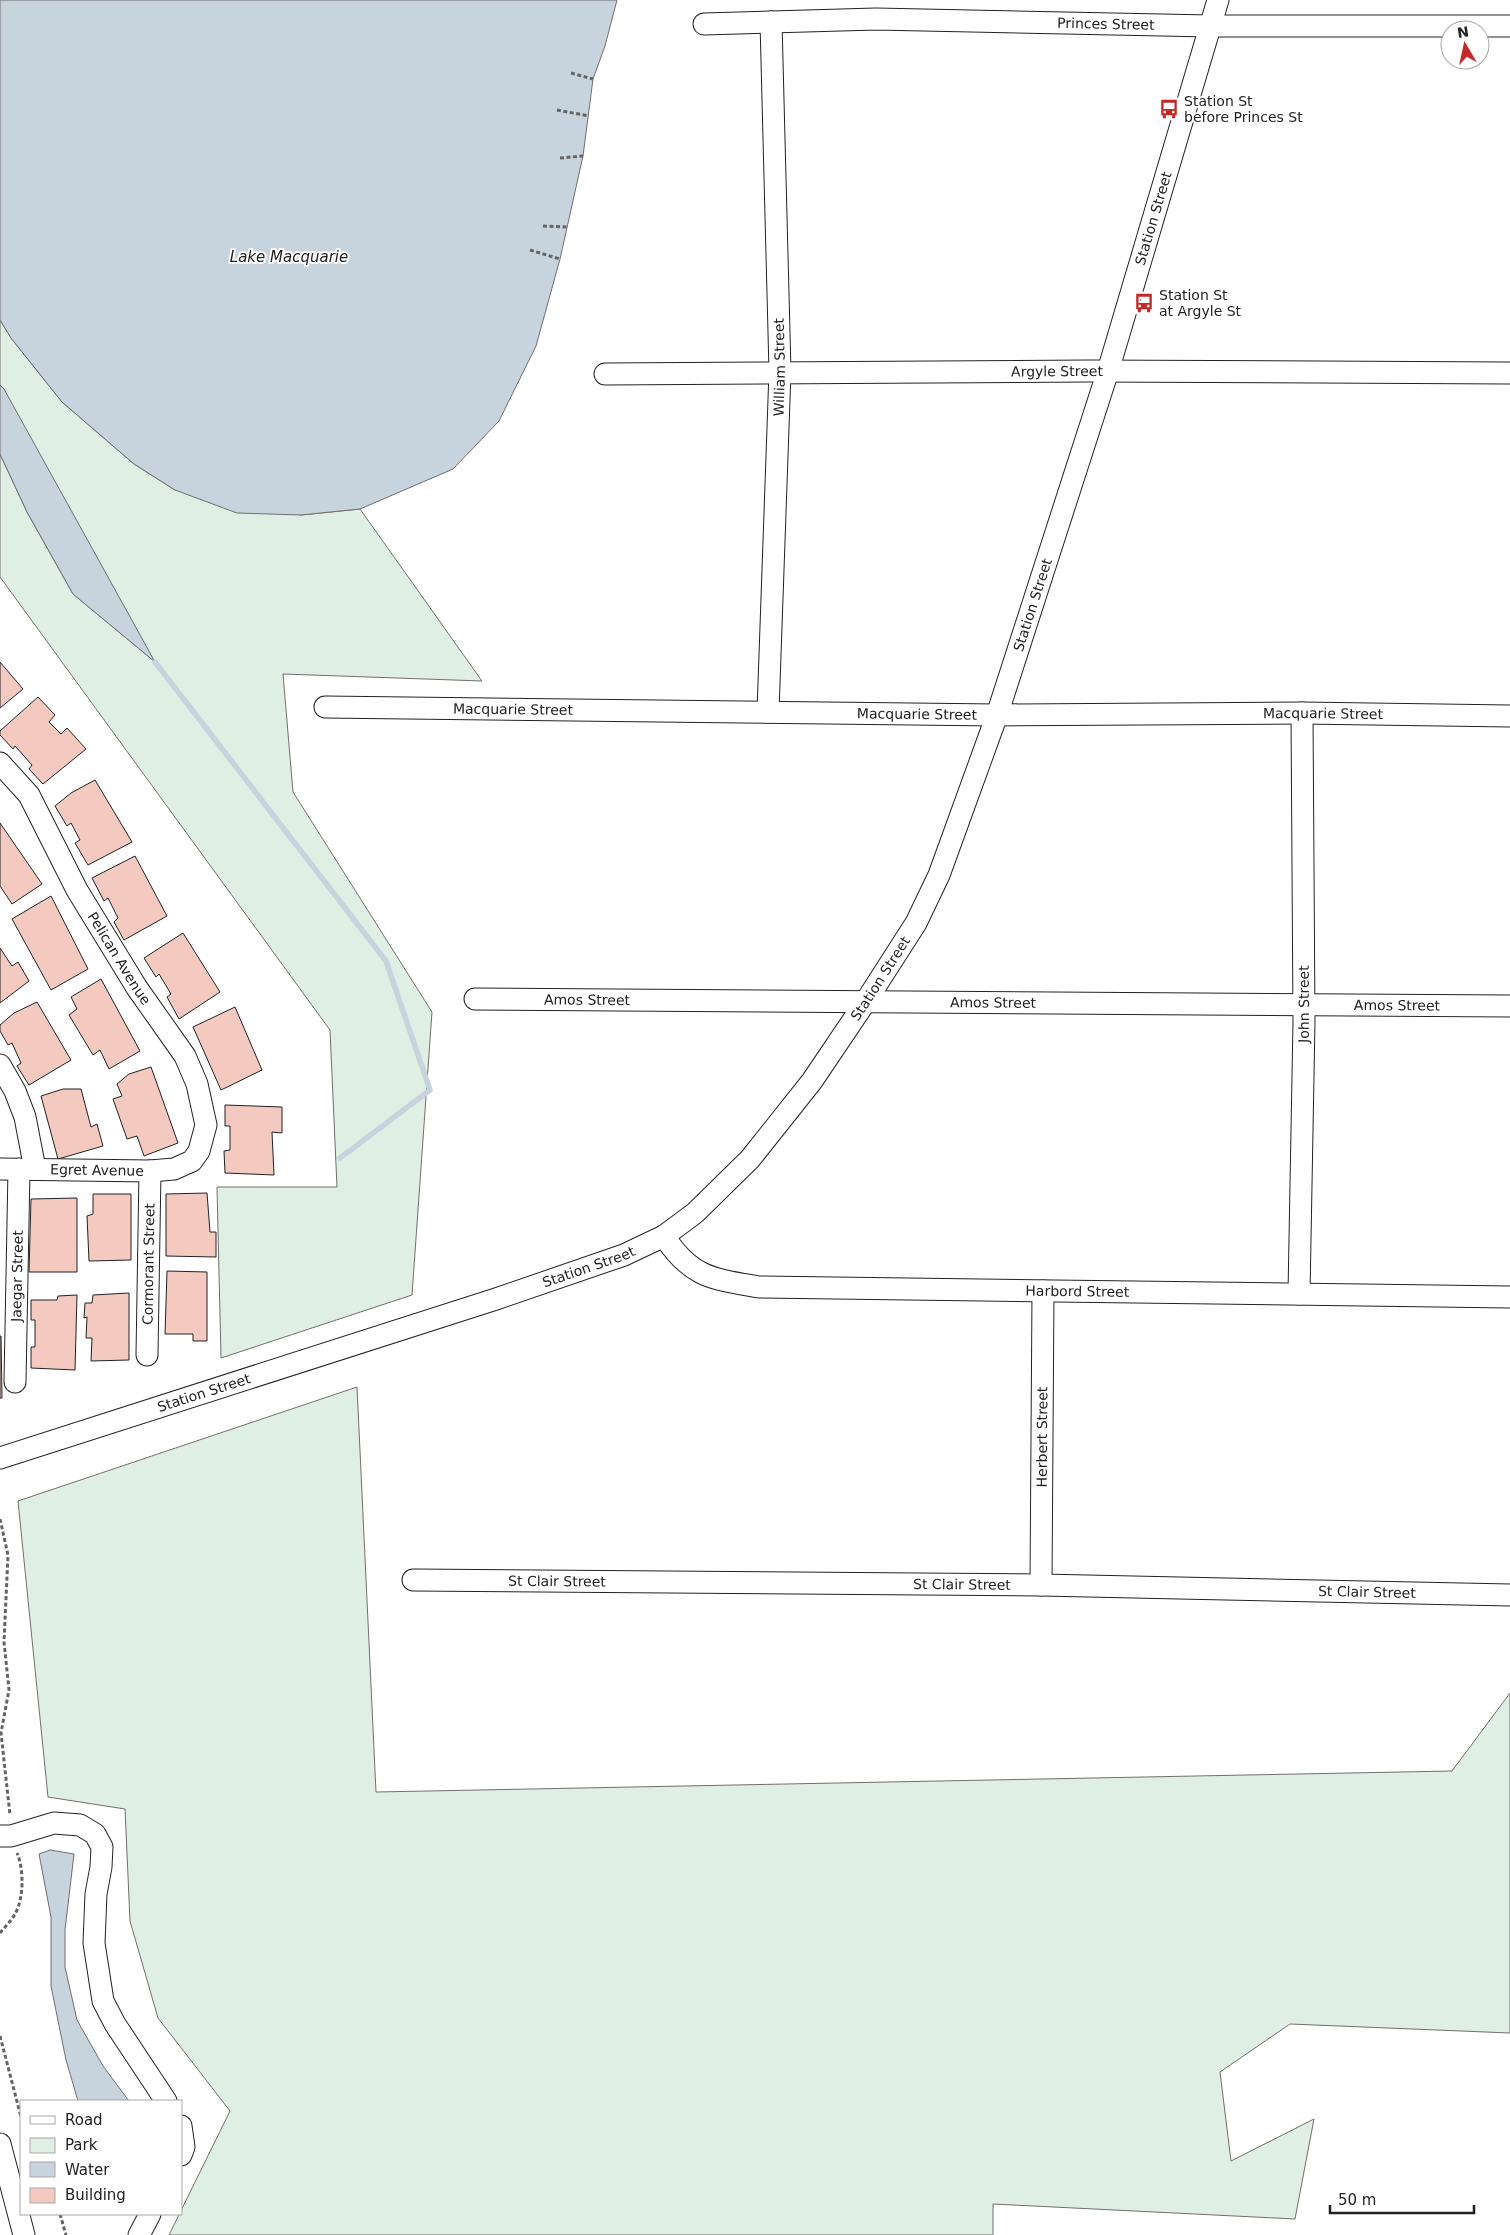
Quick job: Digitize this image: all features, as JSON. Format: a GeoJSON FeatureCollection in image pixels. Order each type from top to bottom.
{"type":"FeatureCollection","features":[{"type":"Feature","properties":{"kind":"street","name":"Station Street"},"geometry":{"type":"LineString","coordinates":[[0,1458],[547,1282],[624,1255],[664,1236],[717,1194],[750,1159],[812,1081],[866,1001],[916,923],[939,875],[997,715],[1108,371],[1218,0]]}},
{"type":"Feature","properties":{"kind":"street","name":"Princes Street"},"geometry":{"type":"LineString","coordinates":[[704,24],[771,22],[876,9],[1210,26],[1510,26]]}},
{"type":"Feature","properties":{"kind":"street","name":"William Street"},"geometry":{"type":"LineString","coordinates":[[768,712],[780,371],[771,22]]}},
{"type":"Feature","properties":{"kind":"street","name":"Argyle Street"},"geometry":{"type":"LineString","coordinates":[[605,374],[780,371],[1510,373]]}},
{"type":"Feature","properties":{"kind":"street","name":"Macquarie Street"},"geometry":{"type":"LineString","coordinates":[[325,707],[997,715],[1302,713],[1510,716]]}},
{"type":"Feature","properties":{"kind":"street","name":"John Street"},"geometry":{"type":"LineString","coordinates":[[1299,1294],[1304,1004],[1302,713]]}},
{"type":"Feature","properties":{"kind":"street","name":"Pelican Avenue"},"geometry":{"type":"LineString","coordinates":[[0,763],[29,795],[76,890],[137,988],[185,1056],[197,1084],[206,1125],[199,1151],[192,1161]]}},
{"type":"Feature","properties":{"kind":"street","name":"Amos Street"},"geometry":{"type":"LineString","coordinates":[[475,999],[1510,1006]]}},
{"type":"Feature","properties":{"kind":"street","name":"Jaegar Street"},"geometry":{"type":"LineString","coordinates":[[0,1065],[15,1091],[25,1117],[18,1169],[15,1382]]}},
{"type":"Feature","properties":{"kind":"street","name":"Egret Avenue"},"geometry":{"type":"LineString","coordinates":[[18,1169],[150,1171],[174,1169],[192,1161]]}},
{"type":"Feature","properties":{"kind":"street","name":"Cormorant Street"},"geometry":{"type":"LineString","coordinates":[[147,1355],[150,1171]]}},
{"type":"Feature","properties":{"kind":"street","name":"Harbord Street"},"geometry":{"type":"LineString","coordinates":[[664,1236],[680,1259],[700,1274],[718,1280],[759,1287],[1510,1296]]}},
{"type":"Feature","properties":{"kind":"street","name":"Herbert Street"},"geometry":{"type":"LineString","coordinates":[[1041,1585],[1043,1291]]}},
{"type":"Feature","properties":{"kind":"street","name":"St Clair Street"},"geometry":{"type":"LineString","coordinates":[[413,1580],[1041,1585],[1510,1595]]}},
{"type":"Feature","properties":{"kind":"street"},"geometry":{"type":"LineString","coordinates":[[5,1836],[54,1823],[80,1825],[95,1834],[102,1847],[101,1867],[96,1894],[94,1943],[103,2001],[115,2024],[165,2100]]}},
{"type":"Feature","properties":{"kind":"street"},"geometry":{"type":"LineString","coordinates":[[182,2133],[184,2147],[182,2152]]}},
{"type":"Feature","properties":{"kind":"street"},"geometry":{"type":"LineString","coordinates":[[0,2144],[24,2235]]}},
{"type":"Feature","properties":{"kind":"street"},"geometry":{"type":"LineString","coordinates":[[139,2235],[149,2215]]}},
{"type":"Feature","properties":{"kind":"path"},"geometry":{"type":"LineString","coordinates":[[571,73],[592,79]]}},
{"type":"Feature","properties":{"kind":"path"},"geometry":{"type":"LineString","coordinates":[[557,110],[589,116]]}},
{"type":"Feature","properties":{"kind":"path"},"geometry":{"type":"LineString","coordinates":[[560,158],[583,156]]}},
{"type":"Feature","properties":{"kind":"path"},"geometry":{"type":"LineString","coordinates":[[543,226],[567,227]]}},
{"type":"Feature","properties":{"kind":"path"},"geometry":{"type":"LineString","coordinates":[[530,250],[560,259]]}},
{"type":"Feature","properties":{"kind":"path"},"geometry":{"type":"LineString","coordinates":[[0,1519],[8,1555],[4,1642],[9,1690],[1,1733],[10,1804],[5,1836],[20,1860],[20,1902],[15,1915],[0,1933]]}},
{"type":"Feature","properties":{"kind":"path"},"geometry":{"type":"LineString","coordinates":[[0,2036],[20,2113]]}},
{"type":"Feature","properties":{"kind":"path"},"geometry":{"type":"LineString","coordinates":[[60,2215],[66,2235]]}},
{"type":"Feature","properties":{"kind":"green space"},"geometry":{"type":"Polygon","coordinates":[[[0,320],[11,338],[62,402],[134,464],[175,490],[301,515],[360,509],[482,681],[283,674],[293,792],[432,1012],[412,1295],[221,1358],[217,1187],[337,1187],[330,1030],[0,577],[0,454],[27,512],[73,594],[154,661],[0,385],[0,320]]]}},
{"type":"Feature","properties":{"kind":"green space"},"geometry":{"type":"Polygon","coordinates":[[[357,1387],[376,1792],[1452,1771],[1510,1693],[1510,2033],[1290,2024],[1220,2072],[1231,2161],[1314,2119],[1295,2219],[993,2204],[993,2235],[169,2235],[179,2215],[182,2215],[182,2209],[230,2111],[158,2018],[130,1921],[125,1809],[48,1797],[18,1501],[357,1387]]]}},
{"type":"Feature","properties":{"kind":"water","name":"Lake Macquarie"},"geometry":{"type":"Polygon","coordinates":[[[0,0],[617,0],[605,46],[593,79],[583,156],[560,259],[536,346],[499,421],[453,469],[360,509],[301,515],[237,513],[175,490],[134,464],[62,402],[11,338],[0,320],[0,0]]]}},
{"type":"Feature","properties":{"kind":"water"},"geometry":{"type":"Polygon","coordinates":[[[0,385],[4,389],[155,662],[73,594],[27,512],[0,454],[0,385]]]}},
{"type":"Feature","properties":{"kind":"water"},"geometry":{"type":"Polygon","coordinates":[[[50,1850],[74,1854],[65,1930],[65,1967],[77,2020],[103,2066],[128,2100],[78,2100],[66,2060],[51,1986],[51,1917],[39,1854],[50,1850]]]}},
{"type":"Feature","properties":{"kind":"building"},"geometry":{"type":"Polygon","coordinates":[[[0,662],[23,689],[0,708],[0,662]]]}},
{"type":"Feature","properties":{"kind":"building"},"geometry":{"type":"Polygon","coordinates":[[[38,697],[55,715],[49,722],[61,734],[67,728],[86,749],[43,784],[29,769],[32,765],[15,746],[13,749],[0,735],[0,731],[38,697]]]}},
{"type":"Feature","properties":{"kind":"building"},"geometry":{"type":"Polygon","coordinates":[[[95,780],[132,842],[88,865],[75,843],[80,840],[71,823],[67,826],[55,806],[71,793],[95,780]]]}},
{"type":"Feature","properties":{"kind":"building"},"geometry":{"type":"Polygon","coordinates":[[[0,823],[42,884],[12,904],[0,886],[0,823]]]}},
{"type":"Feature","properties":{"kind":"building"},"geometry":{"type":"Polygon","coordinates":[[[135,856],[167,916],[124,940],[114,922],[118,918],[108,898],[104,901],[92,878],[135,856]]]}},
{"type":"Feature","properties":{"kind":"building"},"geometry":{"type":"Polygon","coordinates":[[[51,896],[88,969],[51,990],[12,919],[51,896]]]}},
{"type":"Feature","properties":{"kind":"building"},"geometry":{"type":"Polygon","coordinates":[[[183,933],[220,992],[179,1019],[167,997],[171,994],[159,974],[156,977],[144,958],[183,933]]]}},
{"type":"Feature","properties":{"kind":"building"},"geometry":{"type":"Polygon","coordinates":[[[0,948],[12,966],[18,962],[29,981],[0,1003],[0,948]]]}},
{"type":"Feature","properties":{"kind":"building"},"geometry":{"type":"Polygon","coordinates":[[[101,979],[140,1051],[109,1069],[100,1050],[93,1055],[69,1015],[77,1009],[71,997],[101,979]]]}},
{"type":"Feature","properties":{"kind":"building"},"geometry":{"type":"Polygon","coordinates":[[[37,1002],[71,1060],[29,1085],[17,1066],[21,1063],[12,1043],[8,1045],[0,1031],[0,1025],[14,1013],[37,1002]]]}},
{"type":"Feature","properties":{"kind":"building"},"geometry":{"type":"Polygon","coordinates":[[[235,1007],[262,1070],[221,1090],[193,1027],[235,1007]]]}},
{"type":"Feature","properties":{"kind":"building"},"geometry":{"type":"Polygon","coordinates":[[[151,1067],[178,1143],[144,1156],[137,1136],[127,1139],[113,1099],[122,1096],[117,1084],[129,1074],[151,1067]]]}},
{"type":"Feature","properties":{"kind":"building"},"geometry":{"type":"Polygon","coordinates":[[[63,1089],[81,1089],[91,1127],[97,1124],[103,1146],[58,1159],[41,1096],[63,1089]]]}},
{"type":"Feature","properties":{"kind":"building"},"geometry":{"type":"Polygon","coordinates":[[[225,1105],[282,1107],[282,1133],[272,1132],[274,1175],[225,1173],[224,1151],[230,1150],[230,1126],[225,1126],[225,1105]]]}},
{"type":"Feature","properties":{"kind":"building"},"geometry":{"type":"Polygon","coordinates":[[[207,1193],[210,1232],[216,1232],[216,1257],[166,1256],[166,1194],[207,1193]]]}},
{"type":"Feature","properties":{"kind":"building"},"geometry":{"type":"Polygon","coordinates":[[[93,1194],[131,1194],[131,1260],[89,1261],[87,1216],[93,1214],[93,1194]]]}},
{"type":"Feature","properties":{"kind":"building"},"geometry":{"type":"Polygon","coordinates":[[[77,1198],[77,1272],[29,1272],[31,1199],[77,1198]]]}},
{"type":"Feature","properties":{"kind":"building"},"geometry":{"type":"Polygon","coordinates":[[[167,1271],[207,1272],[207,1341],[193,1341],[193,1334],[165,1334],[167,1271]]]}},
{"type":"Feature","properties":{"kind":"building"},"geometry":{"type":"Polygon","coordinates":[[[129,1293],[129,1360],[91,1361],[92,1338],[86,1338],[87,1317],[84,1318],[85,1303],[92,1303],[93,1295],[129,1293]]]}},
{"type":"Feature","properties":{"kind":"building"},"geometry":{"type":"Polygon","coordinates":[[[77,1295],[75,1370],[31,1368],[31,1347],[35,1347],[35,1320],[31,1320],[31,1300],[57,1300],[58,1296],[77,1295]]]}},
{"type":"Feature","properties":{"kind":"building"},"geometry":{"type":"Polygon","coordinates":[[[1,1336],[2,1398],[0,1398],[1,1336]]]}},
{"type":"Feature","properties":{"kind":"waterway"},"geometry":{"type":"LineString","coordinates":[[155,662],[386,961],[430,1090],[340,1158]]}},
{"type":"Feature","properties":{"kind":"place","name":"Station St before Princes St"},"geometry":{"type":"Point","coordinates":[1169,109]}},
{"type":"Feature","properties":{"kind":"place","name":"Station St at Argyle St"},"geometry":{"type":"Point","coordinates":[1144,303]}}]}
